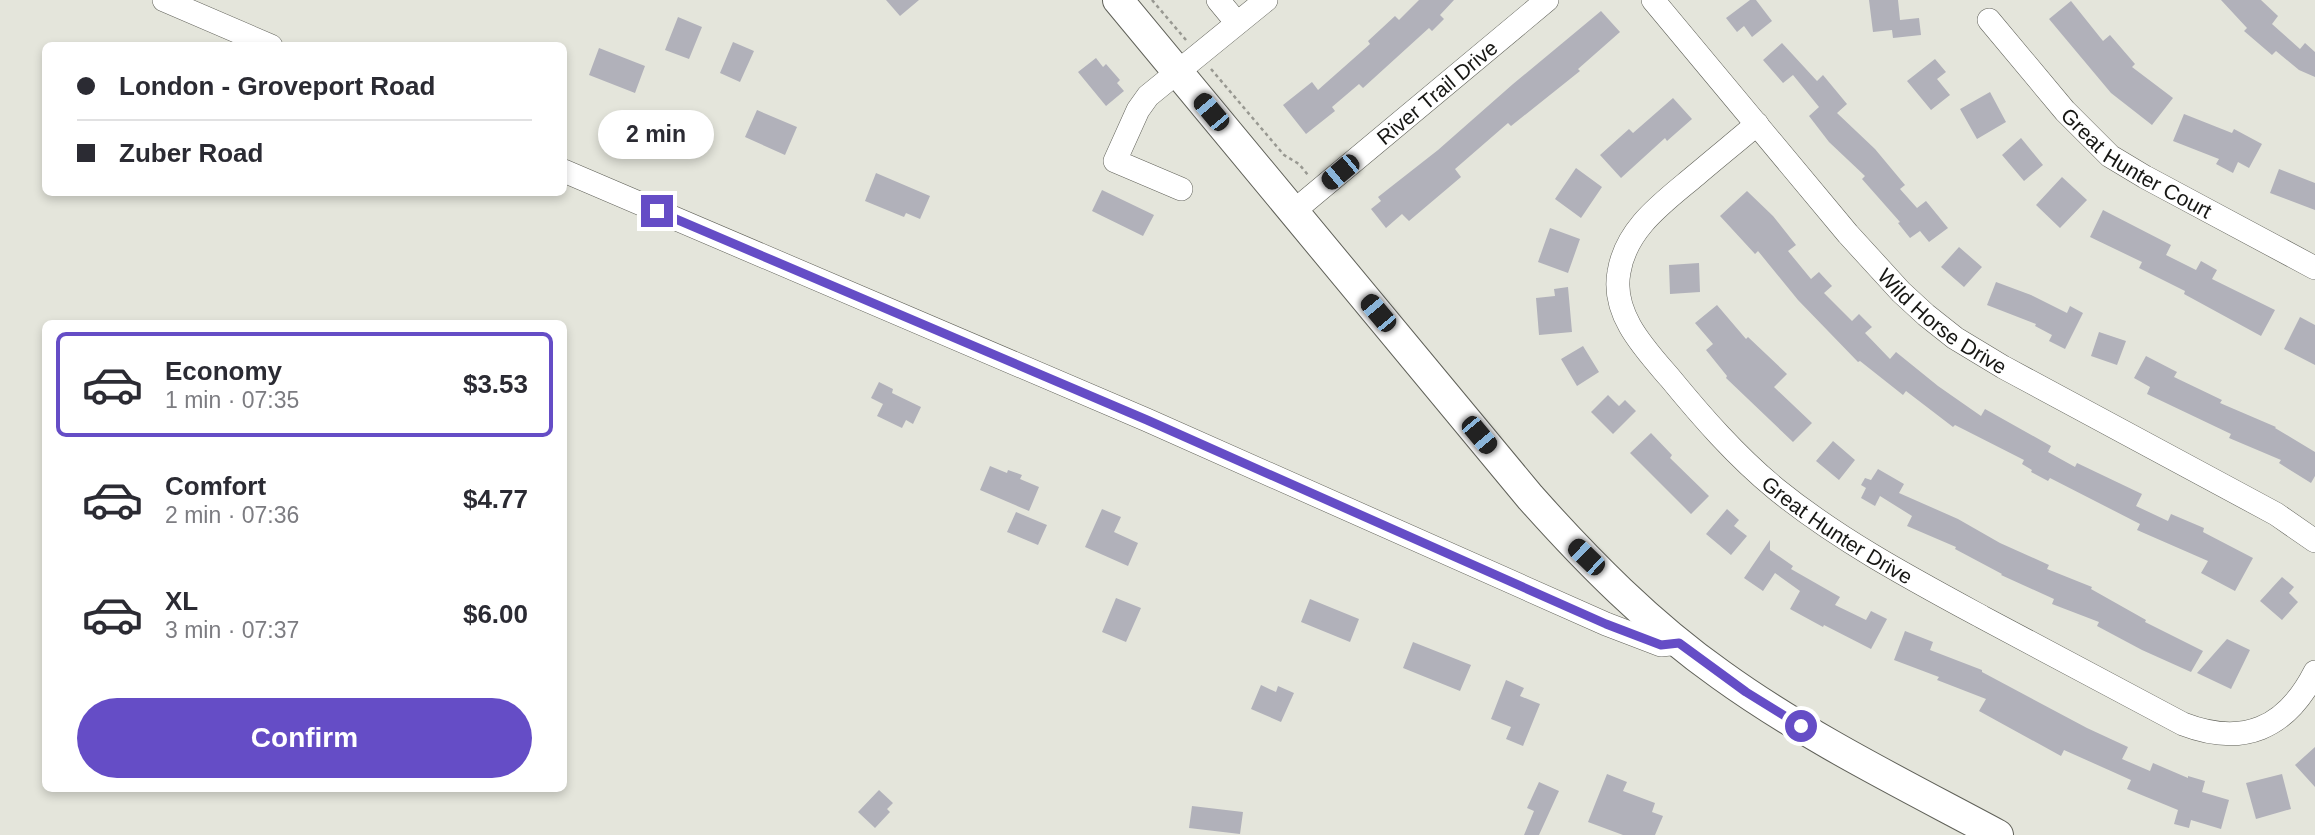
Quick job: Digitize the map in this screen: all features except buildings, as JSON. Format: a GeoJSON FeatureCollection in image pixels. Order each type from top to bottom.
{"type":"FeatureCollection","features":[{"type":"Feature","properties":{"kind":"main road"},"geometry":{"type":"LineString","coordinates":[[1118,0],[1188,63],[1294,211],[1568,540],[1640,609],[1679,643],[1746,692],[1827,742],[1998,835]]}},
{"type":"Feature","properties":{"kind":"street"},"geometry":{"type":"LineString","coordinates":[[164,0],[262,42]]}},
{"type":"Feature","properties":{"kind":"street"},"geometry":{"type":"LineString","coordinates":[[1218,0],[1237,23]]}},
{"type":"Feature","properties":{"kind":"street"},"geometry":{"type":"LineString","coordinates":[[1181,189],[1115,161],[1138,110],[1148,96],[1266,0]]}},
{"type":"Feature","properties":{"kind":"street","name":"River Trail Drive"},"geometry":{"type":"LineString","coordinates":[[1294,211],[1547,0]]}},
{"type":"Feature","properties":{"kind":"street","name":"Wild Horse Drive"},"geometry":{"type":"LineString","coordinates":[[1653,0],[1878,268],[1901,292],[1955,338],[2047,392],[2276,514],[2315,541]]}},
{"type":"Feature","properties":{"kind":"street","name":"Great Hunter Court"},"geometry":{"type":"LineString","coordinates":[[1989,20],[2065,111],[2110,156],[2315,268]]}},
{"type":"Feature","properties":{"kind":"street","name":"Great Hunter Drive"},"geometry":{"type":"LineString","coordinates":[[1757,124],[1653,211],[1624,250],[1618,274],[1619,298],[1625,316],[1640,342],[1724,440],[1775,488],[1832,531],[1892,569],[2183,724],[2205,733],[2229,735],[2252,732],[2275,722],[2307,687],[2315,672]]}},
{"type":"Feature","properties":{"kind":"street"},"geometry":{"type":"LineString","coordinates":[[567,172],[1147,420],[1606,624],[1661,645],[1679,643]]}},
{"type":"Feature","properties":{"kind":"path"},"geometry":{"type":"LineString","coordinates":[[1152,0],[1188,63],[1284,155],[1299,164],[1320,190]]}},
{"type":"Feature","properties":{"kind":"route"},"geometry":{"type":"LineString","coordinates":[[657,211],[1147,420],[1606,624],[1661,645],[1679,643],[1746,692],[1801,726]]}}]}
